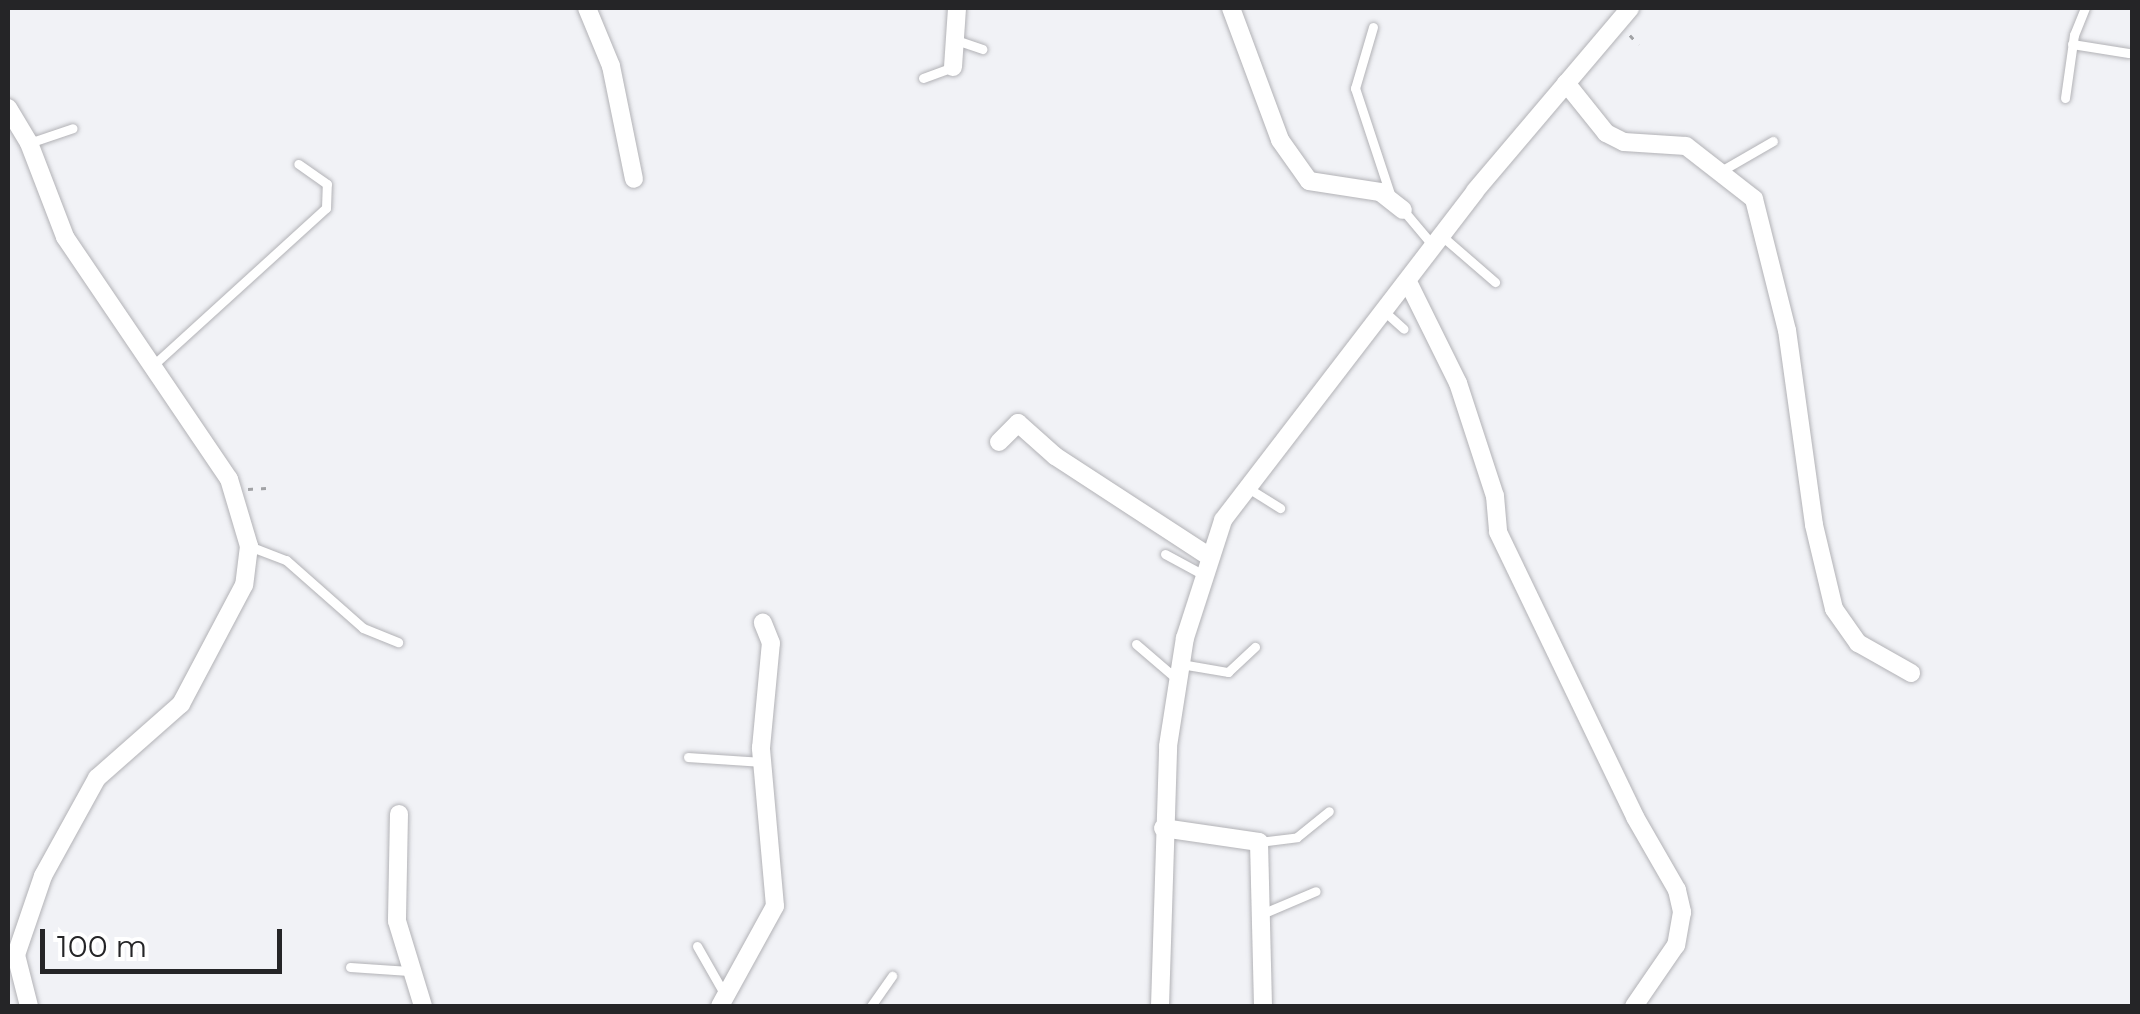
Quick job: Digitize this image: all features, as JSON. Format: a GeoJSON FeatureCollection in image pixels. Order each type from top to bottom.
{"type":"FeatureCollection","features":[{"type":"Feature","properties":{"kind":"street"},"geometry":{"type":"LineString","coordinates":[[587,8],[612,66],[634,179]]}},
{"type":"Feature","properties":{"kind":"street"},"geometry":{"type":"LineString","coordinates":[[953,67],[957,8]]}},
{"type":"Feature","properties":{"kind":"street"},"geometry":{"type":"LineString","coordinates":[[1231,8],[1280,140],[1309,181],[1380,192],[1403,210]]}},
{"type":"Feature","properties":{"kind":"street"},"geometry":{"type":"LineString","coordinates":[[1160,1006],[1163,828],[1180,672],[1207,555],[1246,487],[1566,83],[1630,8]]}},
{"type":"Feature","properties":{"kind":"street"},"geometry":{"type":"LineString","coordinates":[[1566,83],[1606,133],[1624,142],[1686,146],[1720,171],[1761,211],[1834,609],[1858,643],[1912,673]]}},
{"type":"Feature","properties":{"kind":"street"},"geometry":{"type":"LineString","coordinates":[[8,108],[29,142],[65,237],[150,369],[228,479],[249,546],[244,585],[181,704],[150,738],[97,778],[43,876],[12,947],[30,1006]]}},
{"type":"Feature","properties":{"kind":"street"},"geometry":{"type":"LineString","coordinates":[[1408,282],[1458,383],[1495,496],[1498,532],[1635,817],[1677,890],[1682,912],[1676,945],[1634,1006]]}},
{"type":"Feature","properties":{"kind":"street"},"geometry":{"type":"LineString","coordinates":[[999,442],[1018,424],[1055,456],[1207,555]]}},
{"type":"Feature","properties":{"kind":"street"},"geometry":{"type":"LineString","coordinates":[[723,1001],[773,916],[762,762],[771,643],[764,623]]}},
{"type":"Feature","properties":{"kind":"street"},"geometry":{"type":"LineString","coordinates":[[399,814],[397,920],[409,971],[423,1006]]}},
{"type":"Feature","properties":{"kind":"street"},"geometry":{"type":"LineString","coordinates":[[1163,828],[1259,842],[1264,913],[1263,1006]]}},
{"type":"Feature","properties":{"kind":"lane"},"geometry":{"type":"LineString","coordinates":[[2065,98],[2072,44],[2085,8]]}},
{"type":"Feature","properties":{"kind":"lane"},"geometry":{"type":"LineString","coordinates":[[1373,26],[1355,88],[1382,178],[1403,210],[1439,242],[1495,282]]}},
{"type":"Feature","properties":{"kind":"lane"},"geometry":{"type":"LineString","coordinates":[[954,40],[982,50]]}},
{"type":"Feature","properties":{"kind":"lane"},"geometry":{"type":"LineString","coordinates":[[2072,44],[2128,54]]}},
{"type":"Feature","properties":{"kind":"lane"},"geometry":{"type":"LineString","coordinates":[[923,78],[953,67]]}},
{"type":"Feature","properties":{"kind":"lane"},"geometry":{"type":"LineString","coordinates":[[29,142],[74,128]]}},
{"type":"Feature","properties":{"kind":"lane"},"geometry":{"type":"LineString","coordinates":[[1720,171],[1774,141]]}},
{"type":"Feature","properties":{"kind":"lane"},"geometry":{"type":"LineString","coordinates":[[150,369],[326,208],[327,184],[298,164]]}},
{"type":"Feature","properties":{"kind":"lane"},"geometry":{"type":"LineString","coordinates":[[1385,312],[1404,328]]}},
{"type":"Feature","properties":{"kind":"lane"},"geometry":{"type":"LineString","coordinates":[[1246,487],[1280,508]]}},
{"type":"Feature","properties":{"kind":"lane"},"geometry":{"type":"LineString","coordinates":[[249,546],[286,560],[363,628],[398,642]]}},
{"type":"Feature","properties":{"kind":"lane"},"geometry":{"type":"LineString","coordinates":[[1165,554],[1202,574]]}},
{"type":"Feature","properties":{"kind":"lane"},"geometry":{"type":"LineString","coordinates":[[1136,644],[1180,672],[1228,672],[1255,647]]}},
{"type":"Feature","properties":{"kind":"lane"},"geometry":{"type":"LineString","coordinates":[[688,757],[762,762]]}},
{"type":"Feature","properties":{"kind":"lane"},"geometry":{"type":"LineString","coordinates":[[1259,842],[1297,837],[1329,811]]}},
{"type":"Feature","properties":{"kind":"lane"},"geometry":{"type":"LineString","coordinates":[[1264,913],[1316,892]]}},
{"type":"Feature","properties":{"kind":"lane"},"geometry":{"type":"LineString","coordinates":[[696,946],[723,1001]]}},
{"type":"Feature","properties":{"kind":"lane"},"geometry":{"type":"LineString","coordinates":[[350,966],[409,971]]}},
{"type":"Feature","properties":{"kind":"lane"},"geometry":{"type":"LineString","coordinates":[[871,1006],[892,976]]}}]}
